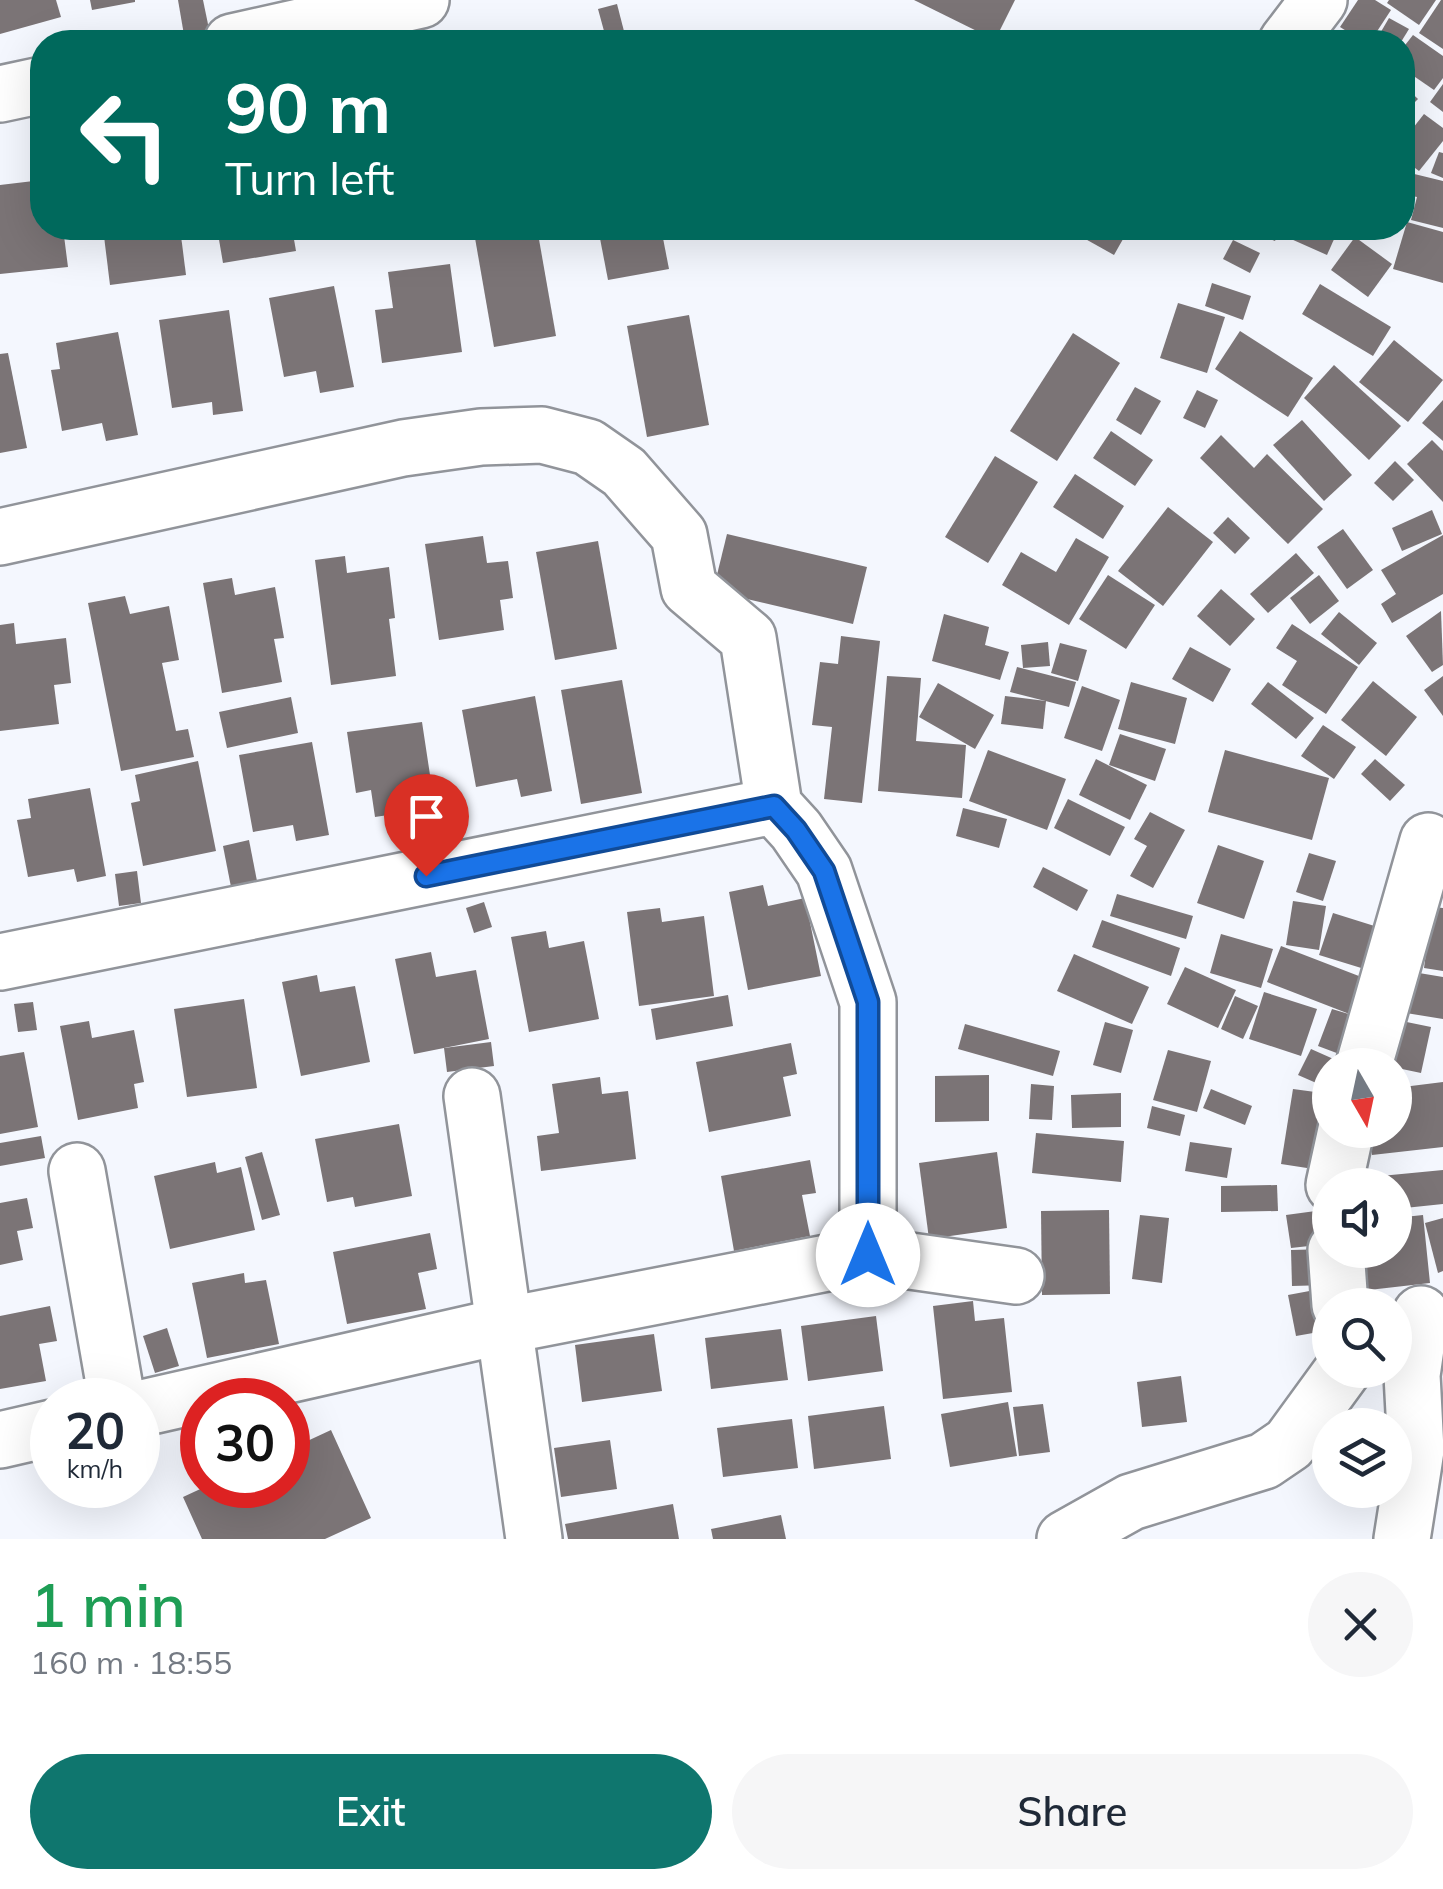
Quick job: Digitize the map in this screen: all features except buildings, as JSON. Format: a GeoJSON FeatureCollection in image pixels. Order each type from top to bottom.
{"type":"FeatureCollection","features":[{"type":"Feature","properties":{"kind":"street"},"geometry":{"type":"LineString","coordinates":[[286,30],[421,0]]}},
{"type":"Feature","properties":{"kind":"street"},"geometry":{"type":"LineString","coordinates":[[1295,30],[1319,0]]}},
{"type":"Feature","properties":{"kind":"street"},"geometry":{"type":"LineString","coordinates":[[0,94],[30,88]]}},
{"type":"Feature","properties":{"kind":"street"},"geometry":{"type":"LineString","coordinates":[[0,537],[403,448],[481,438],[542,435],[588,447],[624,472],[679,535],[689,588],[748,638],[774,806],[824,871],[868,1002],[868,1255]]}},
{"type":"Feature","properties":{"kind":"street"},"geometry":{"type":"LineString","coordinates":[[0,962],[774,806]]}},
{"type":"Feature","properties":{"kind":"street"},"geometry":{"type":"LineString","coordinates":[[1369,1048],[1428,842]]}},
{"type":"Feature","properties":{"kind":"street"},"geometry":{"type":"LineString","coordinates":[[472,1096],[534,1539]]}},
{"type":"Feature","properties":{"kind":"street"},"geometry":{"type":"LineString","coordinates":[[77,1171],[113,1378]]}},
{"type":"Feature","properties":{"kind":"street"},"geometry":{"type":"LineString","coordinates":[[160,1404],[503,1326],[868,1255],[1016,1276]]}},
{"type":"Feature","properties":{"kind":"street"},"geometry":{"type":"LineString","coordinates":[[1402,1539],[1430,1452],[1412,1375],[1420,1315]]}},
{"type":"Feature","properties":{"kind":"street"},"geometry":{"type":"LineString","coordinates":[[1064,1539],[1131,1502],[1264,1461],[1289,1444],[1330,1388]]}},
{"type":"Feature","properties":{"kind":"street"},"geometry":{"type":"LineString","coordinates":[[0,1440],[30,1433]]}},
{"type":"Feature","properties":{"kind":"route"},"geometry":{"type":"LineString","coordinates":[[426,876],[774,806],[824,871],[868,1002],[868,1255]]}}]}
